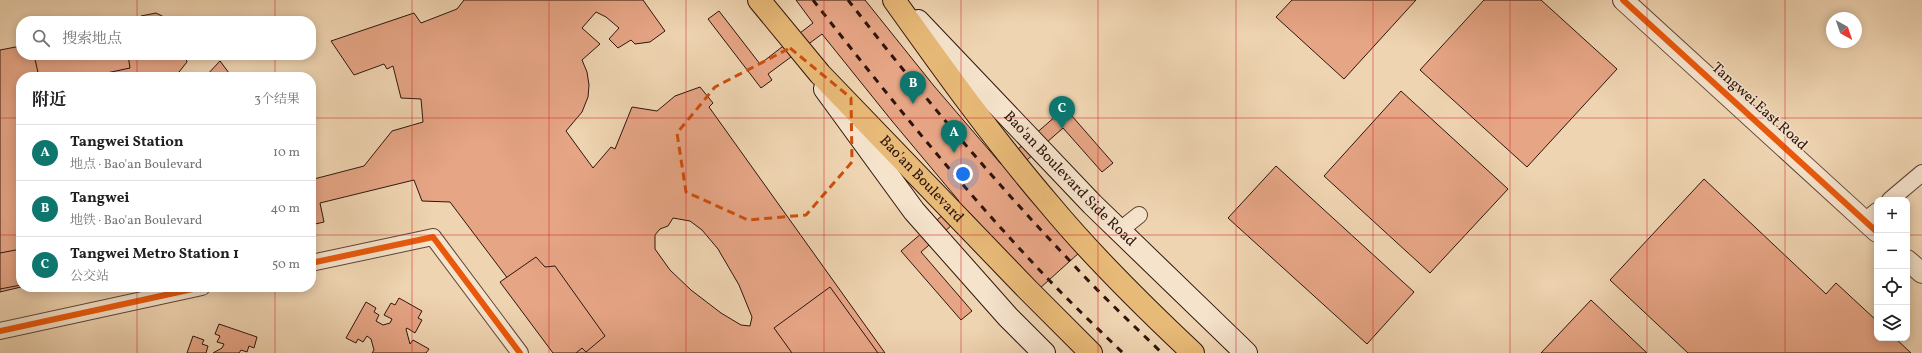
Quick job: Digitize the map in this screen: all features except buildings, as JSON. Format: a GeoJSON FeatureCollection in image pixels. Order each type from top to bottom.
{"type":"FeatureCollection","features":[{"type":"Feature","properties":{"kind":"main road","name":"Bao'an Boulevard"},"geometry":{"type":"LineString","coordinates":[[759,0],[820,74],[1027,289],[1091,353]]}},
{"type":"Feature","properties":{"kind":"main road"},"geometry":{"type":"LineString","coordinates":[[894,0],[994,136],[1050,206],[1114,275],[1193,353]]}},
{"type":"Feature","properties":{"kind":"main road","name":"Bao'an Boulevard Side Road"},"geometry":{"type":"LineString","coordinates":[[898,0],[1119,231],[1246,353]]}},
{"type":"Feature","properties":{"kind":"main road"},"geometry":{"type":"LineString","coordinates":[[790,39],[914,211],[1008,317],[1044,353]]}},
{"type":"Feature","properties":{"kind":"street","name":"Tangwei East Road"},"geometry":{"type":"LineString","coordinates":[[1623,0],[1873,222]]}},
{"type":"Feature","properties":{"kind":"street"},"geometry":{"type":"LineString","coordinates":[[1894,197],[1922,173]]}},
{"type":"Feature","properties":{"kind":"street"},"geometry":{"type":"LineString","coordinates":[[1119,231],[1139,215]]}},
{"type":"Feature","properties":{"kind":"street"},"geometry":{"type":"LineString","coordinates":[[316,263],[433,237],[520,353]]}},
{"type":"Feature","properties":{"kind":"street"},"geometry":{"type":"LineString","coordinates":[[1910,263],[1922,274]]}},
{"type":"Feature","properties":{"kind":"street"},"geometry":{"type":"LineString","coordinates":[[0,331],[179,292]]}},
{"type":"Feature","properties":{"kind":"highlighted area"},"geometry":{"type":"Polygon","coordinates":[[[790,48],[851,98],[852,162],[806,215],[748,220],[686,192],[677,133],[715,87],[790,48]]]}},
{"type":"Feature","properties":{"kind":"railway"},"geometry":{"type":"LineString","coordinates":[[813,0],[898,108],[987,213],[1076,308],[1123,353]]}},
{"type":"Feature","properties":{"kind":"railway"},"geometry":{"type":"LineString","coordinates":[[848,0],[983,166],[1092,285],[1162,353]]}},
{"type":"Feature","properties":{"kind":"cycle path"},"geometry":{"type":"LineString","coordinates":[[1623,0],[1874,229]]}},
{"type":"Feature","properties":{"kind":"cycle path"},"geometry":{"type":"LineString","coordinates":[[316,262],[433,237],[520,353]]}},
{"type":"Feature","properties":{"kind":"cycle path"},"geometry":{"type":"LineString","coordinates":[[0,331],[179,292]]}},
{"type":"Feature","properties":{"kind":"place","name":"Tangwei"},"geometry":{"type":"Point","coordinates":[913,104]}},
{"type":"Feature","properties":{"kind":"place","name":"Tangwei Metro Station 1"},"geometry":{"type":"Point","coordinates":[1062,129]}},
{"type":"Feature","properties":{"kind":"place","name":"Tangwei Station"},"geometry":{"type":"Point","coordinates":[954,153]}}]}
